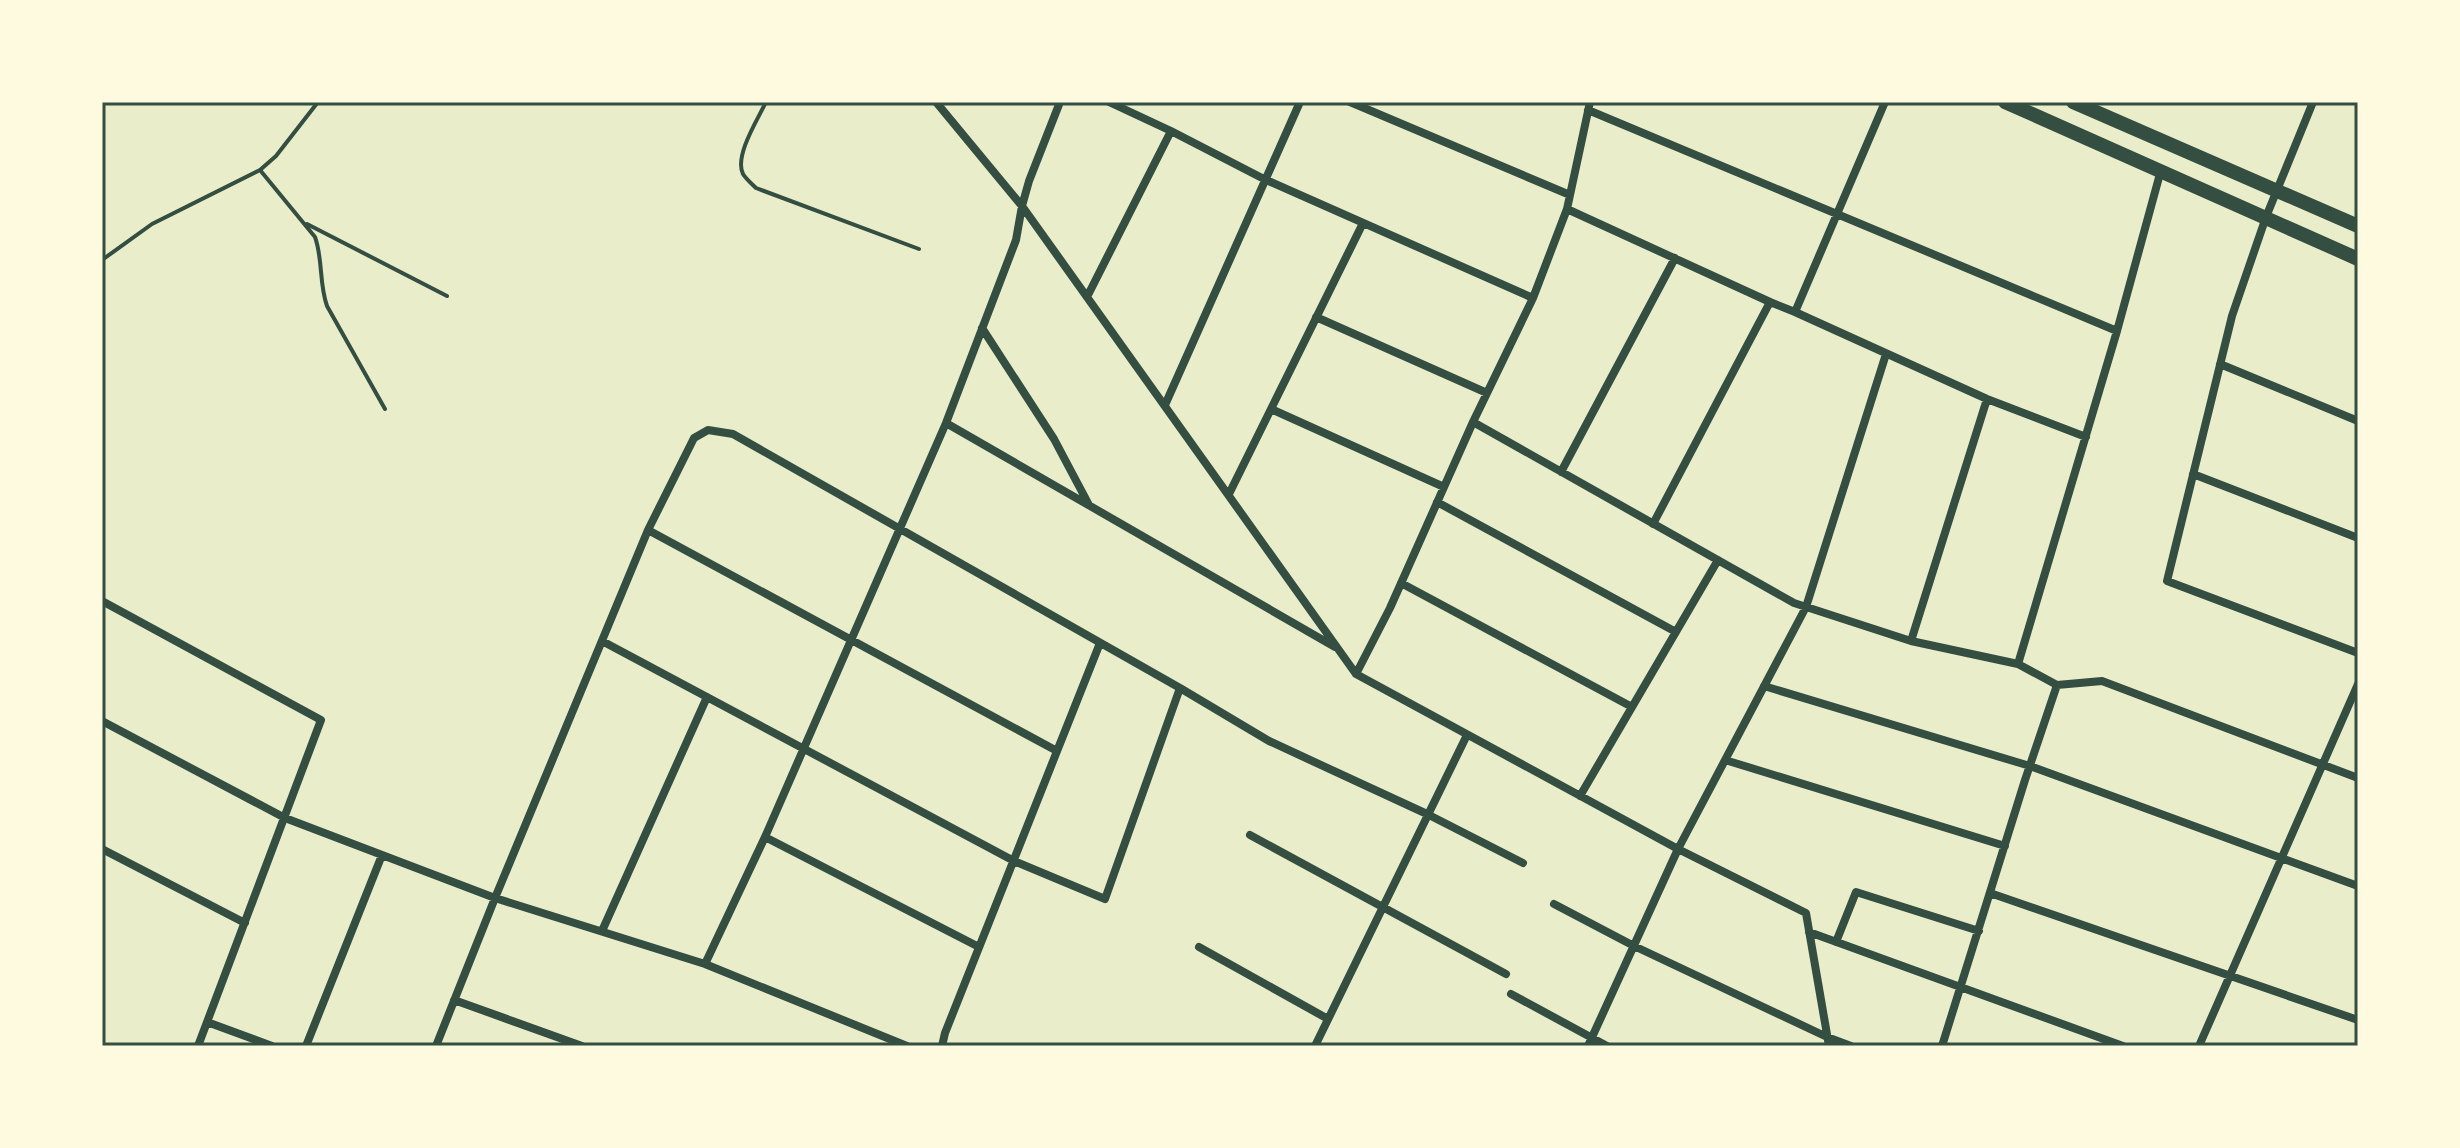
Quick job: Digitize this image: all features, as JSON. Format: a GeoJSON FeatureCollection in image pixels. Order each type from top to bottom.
{"type":"FeatureCollection","features":[{"type":"Feature","properties":{"kind":"highway"},"geometry":{"type":"LineString","coordinates":[[2005,102],[2358,259]]}},
{"type":"Feature","properties":{"kind":"highway"},"geometry":{"type":"LineString","coordinates":[[2073,102],[2358,226]]}},
{"type":"Feature","properties":{"kind":"street"},"geometry":{"type":"LineString","coordinates":[[936,102],[1022,206],[1356,674],[1678,849],[1806,913],[1828,1042]]}},
{"type":"Feature","properties":{"kind":"street"},"geometry":{"type":"LineString","coordinates":[[705,964],[765,837],[946,423],[1016,240],[1022,206],[1060,102]]}},
{"type":"Feature","properties":{"kind":"street"},"geometry":{"type":"LineString","coordinates":[[1109,102],[1264,179],[1533,298]]}},
{"type":"Feature","properties":{"kind":"street"},"geometry":{"type":"LineString","coordinates":[[1165,405],[1300,102]]}},
{"type":"Feature","properties":{"kind":"street"},"geometry":{"type":"LineString","coordinates":[[1350,102],[1570,195]]}},
{"type":"Feature","properties":{"kind":"street"},"geometry":{"type":"LineString","coordinates":[[1795,312],[1885,102]]}},
{"type":"Feature","properties":{"kind":"street"},"geometry":{"type":"LineString","coordinates":[[2313,102],[2266,217],[2232,316],[2167,581],[2358,653]]}},
{"type":"Feature","properties":{"kind":"street"},"geometry":{"type":"LineString","coordinates":[[1356,674],[1533,298],[1567,209],[1589,106],[1836,215],[2117,331]]}},
{"type":"Feature","properties":{"kind":"street"},"geometry":{"type":"LineString","coordinates":[[1087,297],[1171,131]]}},
{"type":"Feature","properties":{"kind":"street"},"geometry":{"type":"LineString","coordinates":[[2018,664],[2117,331],[2161,170]]}},
{"type":"Feature","properties":{"kind":"street"},"geometry":{"type":"LineString","coordinates":[[1567,209],[1987,399],[2086,437]]}},
{"type":"Feature","properties":{"kind":"street"},"geometry":{"type":"LineString","coordinates":[[1229,494],[1363,223]]}},
{"type":"Feature","properties":{"kind":"street"},"geometry":{"type":"LineString","coordinates":[[1561,472],[1675,258]]}},
{"type":"Feature","properties":{"kind":"street"},"geometry":{"type":"LineString","coordinates":[[1653,524],[1770,302]]}},
{"type":"Feature","properties":{"kind":"street"},"geometry":{"type":"LineString","coordinates":[[1316,317],[1487,393]]}},
{"type":"Feature","properties":{"kind":"street"},"geometry":{"type":"LineString","coordinates":[[982,328],[1054,439],[1089,506]]}},
{"type":"Feature","properties":{"kind":"street"},"geometry":{"type":"LineString","coordinates":[[1590,1042],[1678,849],[1806,607],[1886,354]]}},
{"type":"Feature","properties":{"kind":"street"},"geometry":{"type":"LineString","coordinates":[[2220,364],[2358,421]]}},
{"type":"Feature","properties":{"kind":"street"},"geometry":{"type":"LineString","coordinates":[[1911,641],[1987,399]]}},
{"type":"Feature","properties":{"kind":"street"},"geometry":{"type":"LineString","coordinates":[[1271,409],[1444,487]]}},
{"type":"Feature","properties":{"kind":"street"},"geometry":{"type":"LineString","coordinates":[[1473,422],[1794,603],[1911,641],[2018,664],[2057,685],[2102,681],[2358,778]]}},
{"type":"Feature","properties":{"kind":"street"},"geometry":{"type":"LineString","coordinates":[[946,423],[1340,649]]}},
{"type":"Feature","properties":{"kind":"street"},"geometry":{"type":"LineString","coordinates":[[436,1046],[648,530],[694,438],[708,430],[733,434],[1269,741],[1427,814],[1523,863]]}},
{"type":"Feature","properties":{"kind":"street"},"geometry":{"type":"LineString","coordinates":[[2193,474],[2358,538]]}},
{"type":"Feature","properties":{"kind":"street"},"geometry":{"type":"LineString","coordinates":[[1437,502],[1676,632]]}},
{"type":"Feature","properties":{"kind":"street"},"geometry":{"type":"LineString","coordinates":[[648,530],[1057,751]]}},
{"type":"Feature","properties":{"kind":"street"},"geometry":{"type":"LineString","coordinates":[[1580,796],[1718,560]]}},
{"type":"Feature","properties":{"kind":"street"},"geometry":{"type":"LineString","coordinates":[[1401,583],[1632,707]]}},
{"type":"Feature","properties":{"kind":"street"},"geometry":{"type":"LineString","coordinates":[[102,601],[321,720],[198,1046]]}},
{"type":"Feature","properties":{"kind":"street"},"geometry":{"type":"LineString","coordinates":[[602,641],[1014,861],[1105,899],[1180,688]]}},
{"type":"Feature","properties":{"kind":"street"},"geometry":{"type":"LineString","coordinates":[[942,1046],[1100,643]]}},
{"type":"Feature","properties":{"kind":"street"},"geometry":{"type":"LineString","coordinates":[[2199,1046],[2358,684]]}},
{"type":"Feature","properties":{"kind":"street"},"geometry":{"type":"LineString","coordinates":[[1942,1046],[2057,685]]}},
{"type":"Feature","properties":{"kind":"street"},"geometry":{"type":"LineString","coordinates":[[1764,686],[2030,766],[2358,886]]}},
{"type":"Feature","properties":{"kind":"street"},"geometry":{"type":"LineString","coordinates":[[602,931],[707,697]]}},
{"type":"Feature","properties":{"kind":"street"},"geometry":{"type":"LineString","coordinates":[[102,721],[285,818],[495,898],[705,964],[907,1046]]}},
{"type":"Feature","properties":{"kind":"street"},"geometry":{"type":"LineString","coordinates":[[1315,1046],[1467,735]]}},
{"type":"Feature","properties":{"kind":"street"},"geometry":{"type":"LineString","coordinates":[[1725,760],[2005,846]]}},
{"type":"Feature","properties":{"kind":"street"},"geometry":{"type":"LineString","coordinates":[[1250,835],[1506,974]]}},
{"type":"Feature","properties":{"kind":"street"},"geometry":{"type":"LineString","coordinates":[[765,837],[979,947]]}},
{"type":"Feature","properties":{"kind":"street"},"geometry":{"type":"LineString","coordinates":[[102,849],[245,923]]}},
{"type":"Feature","properties":{"kind":"street"},"geometry":{"type":"LineString","coordinates":[[306,1046],[382,855]]}},
{"type":"Feature","properties":{"kind":"street"},"geometry":{"type":"LineString","coordinates":[[1836,942],[1856,892],[1979,931]]}},
{"type":"Feature","properties":{"kind":"street"},"geometry":{"type":"LineString","coordinates":[[1990,893],[2358,1020]]}},
{"type":"Feature","properties":{"kind":"street"},"geometry":{"type":"LineString","coordinates":[[1554,904],[1828,1042],[1851,1046]]}},
{"type":"Feature","properties":{"kind":"street"},"geometry":{"type":"LineString","coordinates":[[1809,932],[2123,1046]]}},
{"type":"Feature","properties":{"kind":"street"},"geometry":{"type":"LineString","coordinates":[[1199,947],[1328,1019]]}},
{"type":"Feature","properties":{"kind":"street"},"geometry":{"type":"LineString","coordinates":[[1511,994],[1590,1042],[1607,1046]]}},
{"type":"Feature","properties":{"kind":"street"},"geometry":{"type":"LineString","coordinates":[[454,1000],[582,1046]]}},
{"type":"Feature","properties":{"kind":"street"},"geometry":{"type":"LineString","coordinates":[[207,1022],[272,1046]]}},
{"type":"Feature","properties":{"kind":"lane"},"geometry":{"type":"LineString","coordinates":[[102,260],[152,224],[260,170],[276,156],[318,102]]}},
{"type":"Feature","properties":{"kind":"lane"},"geometry":{"type":"LineString","coordinates":[[766,102],[742,153],[740,164],[744,176],[756,188],[919,249]]}},
{"type":"Feature","properties":{"kind":"lane"},"geometry":{"type":"LineString","coordinates":[[260,170],[306,224],[318,247],[323,297],[385,409]]}},
{"type":"Feature","properties":{"kind":"lane"},"geometry":{"type":"LineString","coordinates":[[306,224],[447,296]]}}]}
